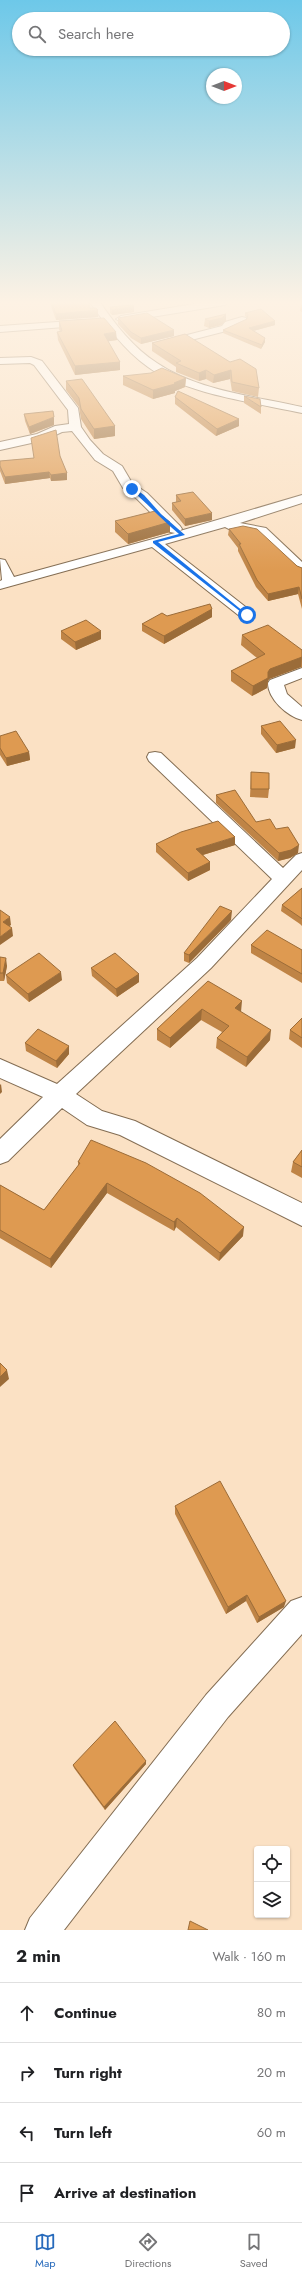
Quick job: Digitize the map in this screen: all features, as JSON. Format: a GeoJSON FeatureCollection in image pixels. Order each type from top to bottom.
{"type":"FeatureCollection","features":[{"type":"Feature","properties":{"kind":"street"},"geometry":{"type":"LineString","coordinates":[[59,391],[74,410],[75,427],[98,457],[118,469],[127,485],[142,496],[159,515],[183,535]]}},
{"type":"Feature","properties":{"kind":"street"},"geometry":{"type":"LineString","coordinates":[[226,391],[302,410]]}},
{"type":"Feature","properties":{"kind":"street"},"geometry":{"type":"LineString","coordinates":[[0,446],[41,437],[59,429],[75,427]]}},
{"type":"Feature","properties":{"kind":"street"},"geometry":{"type":"LineString","coordinates":[[0,563],[5,583],[226,524],[302,500]]}},
{"type":"Feature","properties":{"kind":"street"},"geometry":{"type":"LineString","coordinates":[[252,515],[261,531],[302,568]]}},
{"type":"Feature","properties":{"kind":"street"},"geometry":{"type":"LineString","coordinates":[[226,524],[231,526],[253,528],[261,531]]}},
{"type":"Feature","properties":{"kind":"street"},"geometry":{"type":"LineString","coordinates":[[154,542],[247,615]]}},
{"type":"Feature","properties":{"kind":"street"},"geometry":{"type":"LineString","coordinates":[[302,673],[276,683],[276,689],[279,695],[302,715]]}},
{"type":"Feature","properties":{"kind":"street"},"geometry":{"type":"LineString","coordinates":[[155,756],[283,879]]}},
{"type":"Feature","properties":{"kind":"street"},"geometry":{"type":"LineString","coordinates":[[0,1154],[60,1095],[204,963],[302,859]]}},
{"type":"Feature","properties":{"kind":"street"},"geometry":{"type":"LineString","coordinates":[[0,1068],[60,1095],[94,1118],[127,1128],[302,1215]]}},
{"type":"Feature","properties":{"kind":"street"},"geometry":{"type":"LineString","coordinates":[[42,1930],[217,1706],[302,1612]]}},
{"type":"Feature","properties":{"kind":"building"},"geometry":{"type":"Polygon","coordinates":[[[74,391],[90,391],[115,426],[94,429],[81,409],[79,398],[74,391]]]}},
{"type":"Feature","properties":{"kind":"building"},"geometry":{"type":"Polygon","coordinates":[[[178,391],[239,419],[217,429],[175,397],[178,391]]]}},
{"type":"Feature","properties":{"kind":"building"},"geometry":{"type":"Polygon","coordinates":[[[244,396],[260,399],[261,407],[244,396]]]}},
{"type":"Feature","properties":{"kind":"building"},"geometry":{"type":"Polygon","coordinates":[[[53,411],[54,417],[29,427],[24,414],[53,411]]]}},
{"type":"Feature","properties":{"kind":"building"},"geometry":{"type":"Polygon","coordinates":[[[56,430],[60,456],[67,473],[51,475],[49,472],[5,477],[0,466],[0,461],[34,458],[31,438],[56,430]]]}},
{"type":"Feature","properties":{"kind":"building"},"geometry":{"type":"Polygon","coordinates":[[[193,492],[212,513],[185,519],[172,503],[181,501],[176,495],[193,492]]]}},
{"type":"Feature","properties":{"kind":"building"},"geometry":{"type":"Polygon","coordinates":[[[155,511],[170,522],[128,534],[115,521],[155,511]]]}},
{"type":"Feature","properties":{"kind":"building"},"geometry":{"type":"Polygon","coordinates":[[[243,526],[257,529],[297,566],[302,568],[302,599],[299,587],[268,594],[257,580],[239,544],[241,544],[229,529],[243,526]]]}},
{"type":"Feature","properties":{"kind":"building"},"geometry":{"type":"Polygon","coordinates":[[[210,604],[212,609],[164,636],[142,624],[162,613],[167,616],[210,604]]]}},
{"type":"Feature","properties":{"kind":"building"},"geometry":{"type":"Polygon","coordinates":[[[86,620],[101,631],[75,642],[61,631],[86,620]]]}},
{"type":"Feature","properties":{"kind":"building"},"geometry":{"type":"Polygon","coordinates":[[[268,625],[302,650],[302,657],[270,669],[268,672],[268,678],[253,686],[231,671],[265,654],[242,635],[268,625]]]}},
{"type":"Feature","properties":{"kind":"building"},"geometry":{"type":"Polygon","coordinates":[[[280,721],[296,740],[277,745],[261,726],[280,721]]]}},
{"type":"Feature","properties":{"kind":"building"},"geometry":{"type":"Polygon","coordinates":[[[16,731],[29,752],[6,758],[0,748],[0,736],[16,731]]]}},
{"type":"Feature","properties":{"kind":"building"},"geometry":{"type":"Polygon","coordinates":[[[251,772],[269,773],[269,789],[251,789],[251,772]]]}},
{"type":"Feature","properties":{"kind":"building"},"geometry":{"type":"Polygon","coordinates":[[[235,790],[256,822],[270,819],[276,829],[288,827],[299,845],[291,850],[279,853],[216,795],[235,790]]]}},
{"type":"Feature","properties":{"kind":"building"},"geometry":{"type":"Polygon","coordinates":[[[218,821],[235,837],[196,849],[210,862],[188,873],[156,844],[181,832],[218,821]]]}},
{"type":"Feature","properties":{"kind":"building"},"geometry":{"type":"Polygon","coordinates":[[[302,888],[302,919],[282,905],[302,888]]]}},
{"type":"Feature","properties":{"kind":"building"},"geometry":{"type":"Polygon","coordinates":[[[220,906],[232,911],[189,955],[184,953],[220,906]]]}},
{"type":"Feature","properties":{"kind":"building"},"geometry":{"type":"Polygon","coordinates":[[[0,910],[10,917],[3,922],[12,928],[0,937],[0,910]]]}},
{"type":"Feature","properties":{"kind":"building"},"geometry":{"type":"Polygon","coordinates":[[[267,930],[302,950],[302,974],[251,945],[267,930]]]}},
{"type":"Feature","properties":{"kind":"building"},"geometry":{"type":"Polygon","coordinates":[[[39,953],[61,972],[28,994],[6,975],[39,953]]]}},
{"type":"Feature","properties":{"kind":"building"},"geometry":{"type":"Polygon","coordinates":[[[115,953],[139,974],[116,989],[91,968],[115,953]]]}},
{"type":"Feature","properties":{"kind":"building"},"geometry":{"type":"Polygon","coordinates":[[[0,957],[6,958],[3,973],[0,973],[0,957]]]}},
{"type":"Feature","properties":{"kind":"building"},"geometry":{"type":"Polygon","coordinates":[[[208,981],[242,1001],[235,1008],[271,1030],[247,1057],[217,1038],[229,1026],[202,1009],[170,1038],[157,1029],[208,981]]]}},
{"type":"Feature","properties":{"kind":"building"},"geometry":{"type":"Polygon","coordinates":[[[302,1018],[302,1038],[290,1030],[302,1018]]]}},
{"type":"Feature","properties":{"kind":"building"},"geometry":{"type":"Polygon","coordinates":[[[38,1029],[69,1046],[56,1061],[25,1043],[38,1029]]]}},
{"type":"Feature","properties":{"kind":"building"},"geometry":{"type":"Polygon","coordinates":[[[91,1140],[146,1163],[200,1193],[244,1227],[220,1253],[177,1218],[174,1222],[107,1183],[50,1259],[0,1230],[0,1185],[44,1210],[80,1163],[78,1162],[91,1140]]]}},
{"type":"Feature","properties":{"kind":"building"},"geometry":{"type":"Polygon","coordinates":[[[302,1150],[302,1167],[293,1162],[302,1150]]]}},
{"type":"Feature","properties":{"kind":"building"},"geometry":{"type":"Polygon","coordinates":[[[0,1363],[7,1370],[0,1377],[0,1363]]]}},
{"type":"Feature","properties":{"kind":"building"},"geometry":{"type":"Polygon","coordinates":[[[220,1481],[286,1601],[259,1617],[247,1595],[228,1607],[175,1506],[220,1481]]]}},
{"type":"Feature","properties":{"kind":"building"},"geometry":{"type":"Polygon","coordinates":[[[115,1721],[146,1761],[104,1807],[73,1765],[115,1721]]]}},
{"type":"Feature","properties":{"kind":"building"},"geometry":{"type":"Polygon","coordinates":[[[190,1921],[208,1930],[188,1930],[190,1921]]]}},
{"type":"Feature","properties":{"kind":"route"},"geometry":{"type":"LineString","coordinates":[[132,489],[147,500],[159,515],[183,535],[154,542],[247,615]]}}]}
